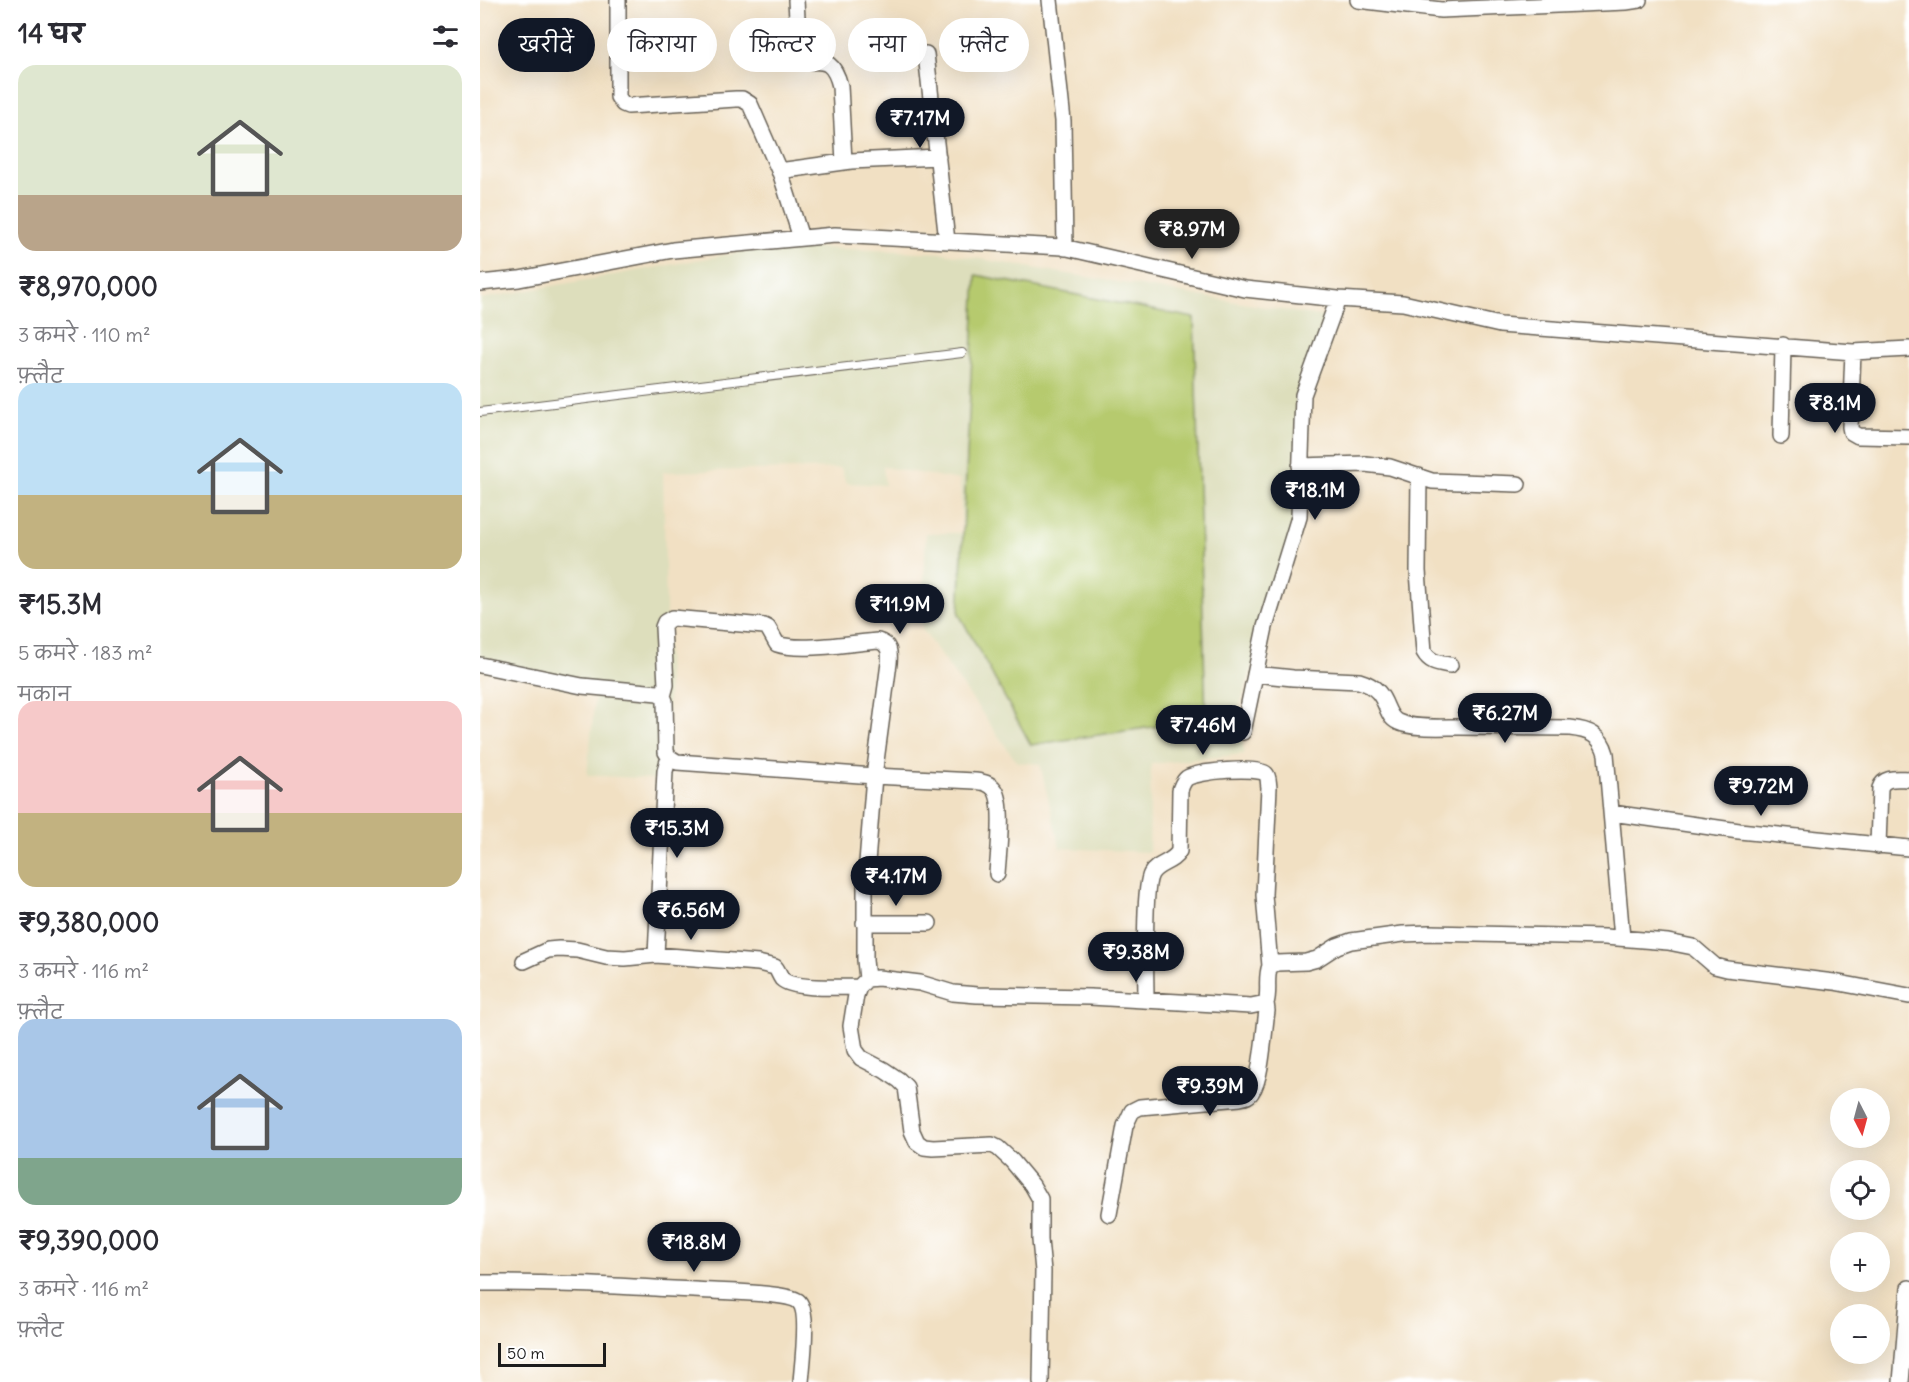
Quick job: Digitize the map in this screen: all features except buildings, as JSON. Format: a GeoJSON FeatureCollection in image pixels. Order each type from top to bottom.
{"type":"FeatureCollection","features":[{"type":"Feature","properties":{"kind":"street"},"geometry":{"type":"LineString","coordinates":[[618,0],[619,101],[628,106],[746,100],[750,104],[779,171],[801,238]]}},
{"type":"Feature","properties":{"kind":"street"},"geometry":{"type":"LineString","coordinates":[[796,0],[801,57],[826,63],[837,74],[840,86],[844,162]]}},
{"type":"Feature","properties":{"kind":"street"},"geometry":{"type":"LineString","coordinates":[[1050,0],[1063,121],[1065,248]]}},
{"type":"Feature","properties":{"kind":"street"},"geometry":{"type":"LineString","coordinates":[[1358,0],[1441,10],[1639,0]]}},
{"type":"Feature","properties":{"kind":"street"},"geometry":{"type":"LineString","coordinates":[[927,63],[947,241]]}},
{"type":"Feature","properties":{"kind":"street"},"geometry":{"type":"LineString","coordinates":[[779,171],[844,162],[938,157]]}},
{"type":"Feature","properties":{"kind":"street"},"geometry":{"type":"LineString","coordinates":[[480,284],[519,279],[673,250],[835,235],[1065,248],[1245,289],[1403,303],[1500,325],[1853,352],[1909,348]]}},
{"type":"Feature","properties":{"kind":"street"},"geometry":{"type":"LineString","coordinates":[[1243,732],[1264,627],[1299,517],[1303,394],[1338,299]]}},
{"type":"Feature","properties":{"kind":"street"},"geometry":{"type":"LineString","coordinates":[[1781,436],[1783,345]]}},
{"type":"Feature","properties":{"kind":"street"},"geometry":{"type":"LineString","coordinates":[[1853,352],[1851,432],[1858,436],[1909,437]]}},
{"type":"Feature","properties":{"kind":"street"},"geometry":{"type":"LineString","coordinates":[[1300,466],[1365,464],[1390,467],[1432,481],[1518,484]]}},
{"type":"Feature","properties":{"kind":"street"},"geometry":{"type":"LineString","coordinates":[[1419,476],[1418,570],[1424,652],[1434,663],[1450,665]]}},
{"type":"Feature","properties":{"kind":"street"},"geometry":{"type":"LineString","coordinates":[[997,874],[999,797],[994,788],[986,783],[975,781],[874,776],[688,764],[677,762],[669,757],[666,752],[663,696],[666,685],[663,627],[665,622],[672,618],[764,626],[768,628],[777,644],[784,647],[878,641],[884,643],[890,652],[874,776],[865,886],[863,983],[856,995],[851,1026],[855,1050],[861,1058],[884,1070],[906,1087],[912,1131],[917,1142],[924,1147],[933,1148],[992,1145],[1012,1161],[1037,1191],[1040,1199],[1043,1270],[1041,1382]]}},
{"type":"Feature","properties":{"kind":"street"},"geometry":{"type":"LineString","coordinates":[[480,665],[582,686],[658,693],[663,696]]}},
{"type":"Feature","properties":{"kind":"street"},"geometry":{"type":"LineString","coordinates":[[1255,674],[1368,683],[1377,689],[1391,717],[1397,722],[1408,725],[1582,729],[1595,735],[1604,745],[1606,754],[1622,938]]}},
{"type":"Feature","properties":{"kind":"street"},"geometry":{"type":"LineString","coordinates":[[657,955],[665,771],[669,757]]}},
{"type":"Feature","properties":{"kind":"street"},"geometry":{"type":"LineString","coordinates":[[1109,1214],[1125,1126],[1132,1111],[1140,1107],[1240,1098],[1248,1096],[1253,1090],[1259,1070],[1267,1011],[1267,972],[1270,966],[1264,895],[1269,787],[1268,776],[1264,772],[1254,769],[1198,773],[1184,781],[1180,790],[1179,851],[1176,856],[1154,869],[1149,877],[1146,1000]]}},
{"type":"Feature","properties":{"kind":"street"},"geometry":{"type":"LineString","coordinates":[[1878,846],[1882,782],[1887,779],[1909,779]]}},
{"type":"Feature","properties":{"kind":"street"},"geometry":{"type":"LineString","coordinates":[[1612,813],[1739,831],[1909,848]]}},
{"type":"Feature","properties":{"kind":"street"},"geometry":{"type":"LineString","coordinates":[[864,923],[929,923]]}},
{"type":"Feature","properties":{"kind":"street"},"geometry":{"type":"LineString","coordinates":[[1270,966],[1277,963],[1306,962],[1317,959],[1337,946],[1351,941],[1403,934],[1622,938],[1668,942],[1693,947],[1715,966],[1727,969],[1834,982],[1909,996]]}},
{"type":"Feature","properties":{"kind":"street"},"geometry":{"type":"LineString","coordinates":[[524,961],[548,950],[560,949],[577,950],[606,957],[657,955],[758,963],[774,967],[789,983],[801,986],[863,983],[878,978],[920,983],[952,993],[977,995],[1251,1006],[1266,1003]]}},
{"type":"Feature","properties":{"kind":"street"},"geometry":{"type":"LineString","coordinates":[[480,1283],[609,1285],[790,1298],[799,1302],[805,1319],[801,1382]]}},
{"type":"Feature","properties":{"kind":"street"},"geometry":{"type":"LineString","coordinates":[[1901,1382],[1909,1288]]}},
{"type":"Feature","properties":{"kind":"lane"},"geometry":{"type":"LineString","coordinates":[[480,412],[962,353]]}},
{"type":"Feature","properties":{"kind":"shaded area"},"geometry":{"type":"Polygon","coordinates":[[[775,246],[944,253],[1324,317],[1297,402],[1300,514],[1238,712],[1244,754],[1151,764],[1149,852],[1060,848],[1040,764],[1017,762],[922,629],[926,533],[962,533],[960,480],[883,467],[885,485],[846,483],[841,468],[663,472],[670,780],[587,775],[595,696],[518,675],[480,670],[480,299],[775,246]]]}},
{"type":"Feature","properties":{"kind":"green space"},"geometry":{"type":"Polygon","coordinates":[[[976,275],[1194,318],[1206,719],[1031,745],[959,614],[976,275]]]}}]}
